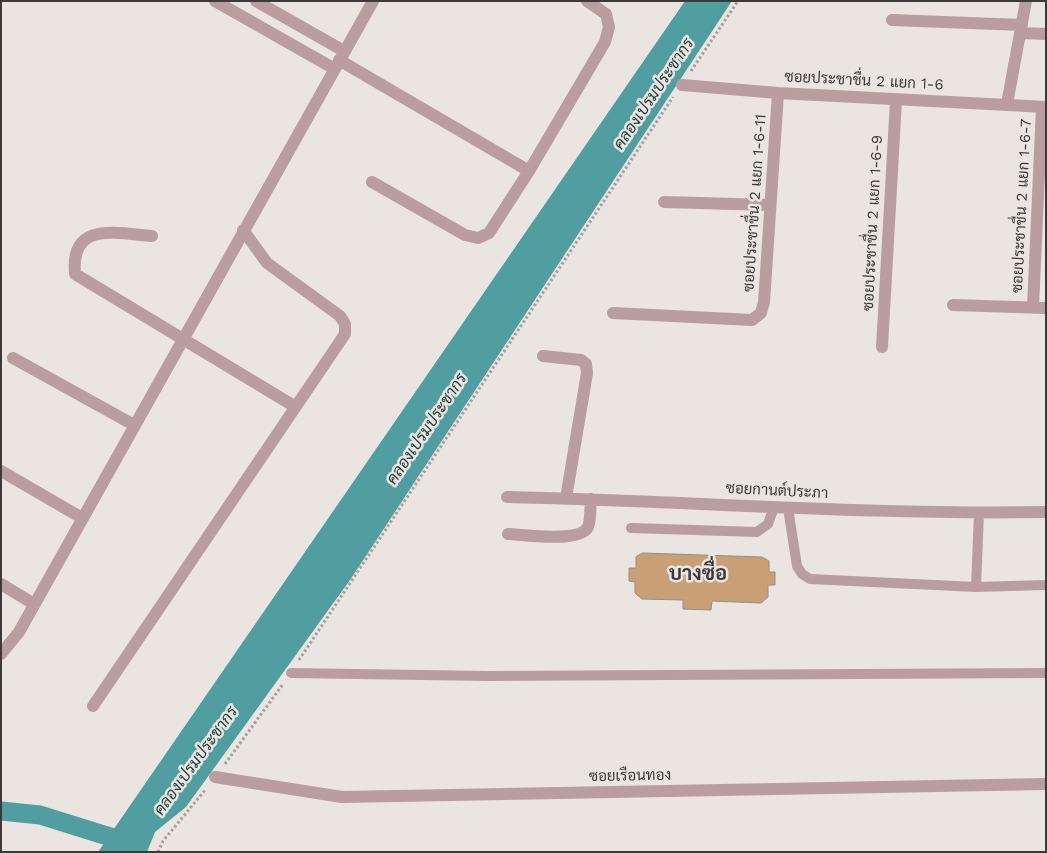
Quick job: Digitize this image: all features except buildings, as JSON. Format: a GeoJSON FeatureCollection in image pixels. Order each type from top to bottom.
{"type":"FeatureCollection","features":[{"type":"Feature","properties":{"kind":"street"},"geometry":{"type":"LineString","coordinates":[[215,1],[339,60],[529,171]]}},
{"type":"Feature","properties":{"kind":"street"},"geometry":{"type":"LineString","coordinates":[[256,1],[339,60]]}},
{"type":"Feature","properties":{"kind":"street"},"geometry":{"type":"LineString","coordinates":[[1,654],[19,632],[373,1]]}},
{"type":"Feature","properties":{"kind":"street"},"geometry":{"type":"LineString","coordinates":[[372,182],[465,235],[478,238],[489,233],[529,171],[605,42],[609,27],[606,14],[587,1]]}},
{"type":"Feature","properties":{"kind":"street"},"geometry":{"type":"LineString","coordinates":[[1007,104],[1026,1]]}},
{"type":"Feature","properties":{"kind":"street"},"geometry":{"type":"LineString","coordinates":[[892,20],[1021,29],[1046,34]]}},
{"type":"Feature","properties":{"kind":"street","name":"ซอยประชาชื่น 2 แยก 1-6"},"geometry":{"type":"LineString","coordinates":[[682,84],[778,94],[1044,107]]}},
{"type":"Feature","properties":{"kind":"street","name":"ซอยประชาชื่น 2 แยก 1-6-11"},"geometry":{"type":"LineString","coordinates":[[613,313],[752,320],[761,313],[764,302],[778,94]]}},
{"type":"Feature","properties":{"kind":"street","name":"ซอยประชาชื่น 2 แยก 1-6-9"},"geometry":{"type":"LineString","coordinates":[[882,347],[896,100]]}},
{"type":"Feature","properties":{"kind":"street","name":"ซอยประชาชื่น 2 แยก 1-6-7"},"geometry":{"type":"LineString","coordinates":[[1040,307],[1044,107]]}},
{"type":"Feature","properties":{"kind":"street"},"geometry":{"type":"LineString","coordinates":[[664,202],[770,205]]}},
{"type":"Feature","properties":{"kind":"street"},"geometry":{"type":"LineString","coordinates":[[92,706],[294,406],[345,334],[345,324],[340,316],[267,263],[243,230]]}},
{"type":"Feature","properties":{"kind":"street"},"geometry":{"type":"LineString","coordinates":[[152,236],[108,232],[96,234],[81,241],[73,257],[75,274],[294,406]]}},
{"type":"Feature","properties":{"kind":"street"},"geometry":{"type":"LineString","coordinates":[[953,305],[1040,307]]}},
{"type":"Feature","properties":{"kind":"street"},"geometry":{"type":"LineString","coordinates":[[543,356],[581,360],[586,364],[587,373],[566,498]]}},
{"type":"Feature","properties":{"kind":"street"},"geometry":{"type":"LineString","coordinates":[[14,358],[134,425]]}},
{"type":"Feature","properties":{"kind":"street"},"geometry":{"type":"LineString","coordinates":[[1,471],[82,518]]}},
{"type":"Feature","properties":{"kind":"street","name":"ซอยกานต์ประภา"},"geometry":{"type":"LineString","coordinates":[[507,497],[788,508],[979,513],[1046,512]]}},
{"type":"Feature","properties":{"kind":"street"},"geometry":{"type":"LineString","coordinates":[[508,534],[570,537],[582,534],[588,526],[591,499]]}},
{"type":"Feature","properties":{"kind":"street"},"geometry":{"type":"LineString","coordinates":[[1,584],[34,604]]}},
{"type":"Feature","properties":{"kind":"street","name":"ซอยเรือนทอง"},"geometry":{"type":"LineString","coordinates":[[216,777],[342,797],[1046,784]]}},
{"type":"Feature","properties":{"kind":"lane"},"geometry":{"type":"LineString","coordinates":[[630,528],[757,532],[768,524],[774,507]]}},
{"type":"Feature","properties":{"kind":"lane"},"geometry":{"type":"LineString","coordinates":[[788,508],[797,566],[802,574],[810,578],[976,587],[1046,585]]}},
{"type":"Feature","properties":{"kind":"lane"},"geometry":{"type":"LineString","coordinates":[[976,587],[979,513]]}},
{"type":"Feature","properties":{"kind":"lane"},"geometry":{"type":"LineString","coordinates":[[291,673],[487,676],[1046,673]]}},
{"type":"Feature","properties":{"kind":"path"},"geometry":{"type":"LineString","coordinates":[[158,852],[163,841],[176,828],[216,777],[291,673],[738,1]]}},
{"type":"Feature","properties":{"kind":"water","name":"คลองเปรมประชากร"},"geometry":{"type":"Polygon","coordinates":[[[685,1],[732,1],[350,580],[186,807],[155,832],[147,852],[98,852],[685,1]]]}},
{"type":"Feature","properties":{"kind":"waterway"},"geometry":{"type":"LineString","coordinates":[[1,811],[40,815],[133,844]]}},
{"type":"Feature","properties":{"kind":"district","name":"บางซื่อ"},"geometry":{"type":"Point","coordinates":[698,574]}}]}
